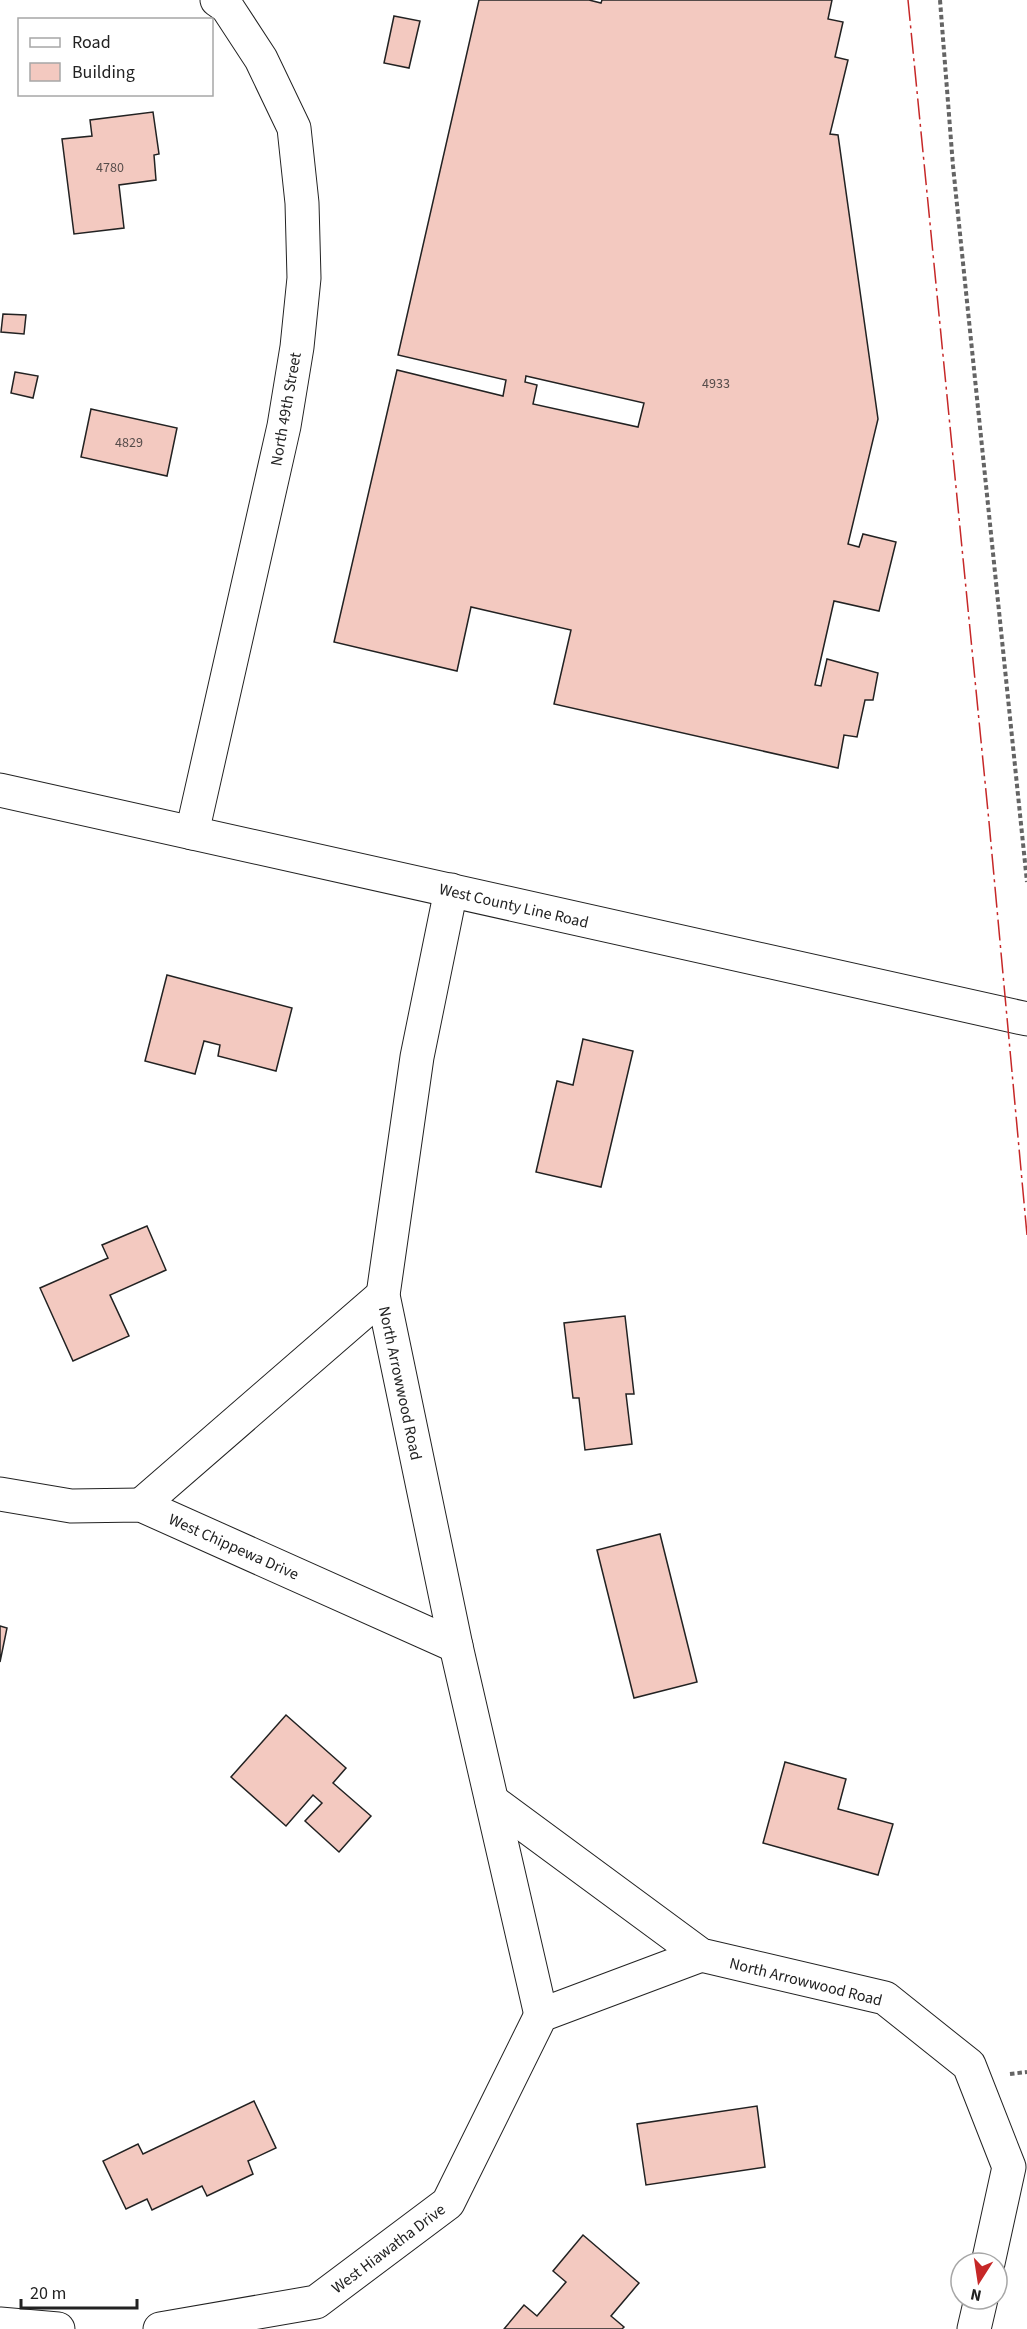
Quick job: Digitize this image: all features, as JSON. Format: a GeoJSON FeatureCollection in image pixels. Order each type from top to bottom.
{"type":"FeatureCollection","features":[{"type":"Feature","properties":{"kind":"street","name":"North 49th Street"},"geometry":{"type":"LineString","coordinates":[[192,834],[284,426],[297,347],[304,278],[302,203],[294,128],[261,59],[227,7],[217,0]]}},
{"type":"Feature","properties":{"kind":"street","name":"West County Line Road"},"geometry":{"type":"LineString","coordinates":[[0,790],[1027,1019]]}},
{"type":"Feature","properties":{"kind":"street","name":"North Arrowwood Road"},"geometry":{"type":"LineString","coordinates":[[451,890],[417,1057],[383,1295],[456,1646],[492,1801]]}},
{"type":"Feature","properties":{"kind":"street"},"geometry":{"type":"LineString","coordinates":[[141,1505],[383,1295]]}},
{"type":"Feature","properties":{"kind":"street","name":"West Chippewa Drive"},"geometry":{"type":"LineString","coordinates":[[0,1494],[71,1506],[141,1505],[456,1646]]}},
{"type":"Feature","properties":{"kind":"street"},"geometry":{"type":"LineString","coordinates":[[492,1801],[701,1955]]}},
{"type":"Feature","properties":{"kind":"street"},"geometry":{"type":"LineString","coordinates":[[492,1801],[541,2015],[701,1955]]}},
{"type":"Feature","properties":{"kind":"street","name":"North Arrowwood Road"},"geometry":{"type":"LineString","coordinates":[[701,1955],[885,1998],[969,2065],[1009,2167],[991,2251]]}},
{"type":"Feature","properties":{"kind":"street","name":"West Hiawatha Drive"},"geometry":{"type":"LineString","coordinates":[[159,2329],[316,2302],[448,2203],[541,2015]]}},
{"type":"Feature","properties":{"kind":"street"},"geometry":{"type":"LineString","coordinates":[[974,2329],[978,2311]]}},
{"type":"Feature","properties":{"kind":"street"},"geometry":{"type":"LineString","coordinates":[[0,2324],[58,2329]]}},
{"type":"Feature","properties":{"kind":"path"},"geometry":{"type":"LineString","coordinates":[[939,0],[953,166],[1027,882]]}},
{"type":"Feature","properties":{"kind":"building"},"geometry":{"type":"Polygon","coordinates":[[[479,0],[589,0],[601,3],[602,0],[832,0],[828,19],[843,22],[835,57],[848,60],[830,134],[838,135],[878,419],[848,544],[859,547],[863,534],[896,542],[879,611],[834,601],[815,685],[821,686],[827,659],[878,673],[873,700],[865,700],[857,737],[844,735],[838,768],[554,704],[571,630],[471,607],[457,671],[334,642],[397,370],[503,396],[506,380],[398,355],[479,0]],[[526,376],[525,382],[537,385],[533,404],[638,427],[644,403],[526,376]]]}},
{"type":"Feature","properties":{"kind":"building"},"geometry":{"type":"Polygon","coordinates":[[[394,16],[420,21],[409,68],[384,63],[394,16]]]}},
{"type":"Feature","properties":{"kind":"building"},"geometry":{"type":"Polygon","coordinates":[[[153,112],[159,154],[154,155],[156,180],[119,185],[124,228],[74,234],[62,139],[92,136],[90,120],[153,112]]]}},
{"type":"Feature","properties":{"kind":"building"},"geometry":{"type":"Polygon","coordinates":[[[3,314],[26,315],[24,334],[1,332],[3,314]]]}},
{"type":"Feature","properties":{"kind":"building"},"geometry":{"type":"Polygon","coordinates":[[[15,372],[38,376],[33,398],[11,393],[15,372]]]}},
{"type":"Feature","properties":{"kind":"building"},"geometry":{"type":"Polygon","coordinates":[[[91,409],[177,428],[167,476],[81,457],[91,409]]]}},
{"type":"Feature","properties":{"kind":"building"},"geometry":{"type":"Polygon","coordinates":[[[167,975],[292,1008],[276,1071],[218,1056],[220,1045],[204,1041],[195,1074],[145,1061],[167,975]]]}},
{"type":"Feature","properties":{"kind":"building"},"geometry":{"type":"Polygon","coordinates":[[[583,1039],[633,1051],[601,1187],[536,1172],[557,1081],[573,1085],[583,1039]]]}},
{"type":"Feature","properties":{"kind":"building"},"geometry":{"type":"Polygon","coordinates":[[[147,1226],[166,1270],[110,1295],[129,1336],[73,1361],[40,1288],[108,1258],[102,1245],[147,1226]]]}},
{"type":"Feature","properties":{"kind":"building"},"geometry":{"type":"Polygon","coordinates":[[[625,1316],[634,1394],[626,1394],[632,1444],[585,1450],[579,1398],[573,1398],[564,1323],[625,1316]]]}},
{"type":"Feature","properties":{"kind":"building"},"geometry":{"type":"Polygon","coordinates":[[[660,1534],[697,1682],[634,1698],[597,1550],[660,1534]]]}},
{"type":"Feature","properties":{"kind":"building"},"geometry":{"type":"Polygon","coordinates":[[[0,1626],[7,1628],[0,1662],[0,1626]]]}},
{"type":"Feature","properties":{"kind":"building"},"geometry":{"type":"Polygon","coordinates":[[[286,1715],[346,1768],[333,1783],[371,1816],[339,1852],[305,1821],[322,1803],[313,1795],[286,1826],[231,1777],[286,1715]]]}},
{"type":"Feature","properties":{"kind":"building"},"geometry":{"type":"Polygon","coordinates":[[[785,1762],[846,1779],[838,1809],[893,1824],[878,1875],[763,1843],[785,1762]]]}},
{"type":"Feature","properties":{"kind":"building"},"geometry":{"type":"Polygon","coordinates":[[[254,2101],[276,2148],[248,2161],[253,2174],[207,2196],[202,2186],[152,2210],[147,2199],[126,2209],[103,2161],[138,2144],[143,2154],[254,2101]]]}},
{"type":"Feature","properties":{"kind":"building"},"geometry":{"type":"Polygon","coordinates":[[[757,2106],[765,2167],[646,2185],[637,2124],[757,2106]]]}},
{"type":"Feature","properties":{"kind":"building"},"geometry":{"type":"Polygon","coordinates":[[[583,2235],[639,2283],[611,2316],[624,2327],[622,2329],[504,2329],[524,2305],[537,2316],[566,2282],[553,2271],[583,2235]]]}},
{"type":"Feature","properties":{"kind":"power"},"geometry":{"type":"LineString","coordinates":[[908,0],[1027,1235]]}}]}
